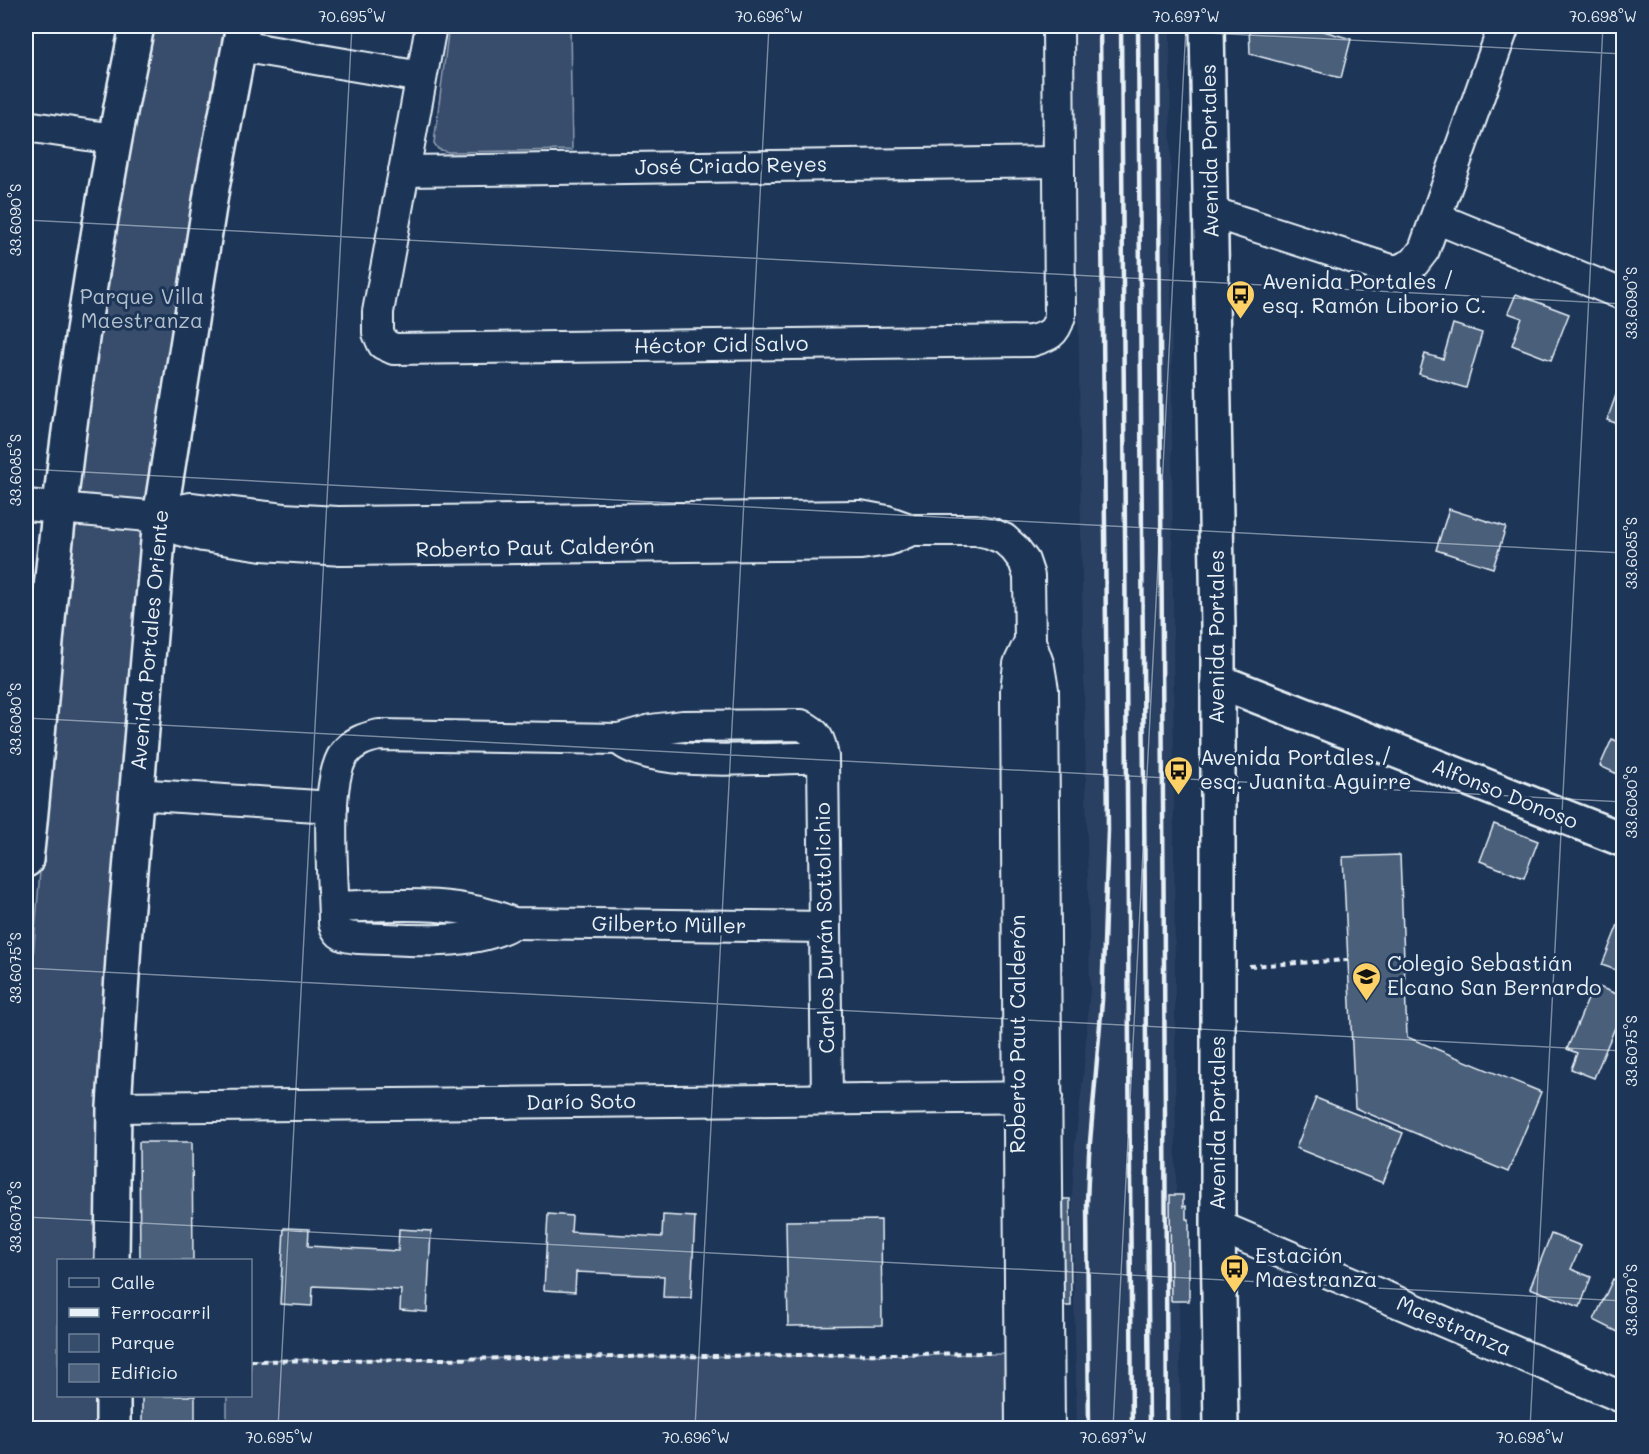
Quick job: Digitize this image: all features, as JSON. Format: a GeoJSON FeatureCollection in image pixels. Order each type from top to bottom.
{"type":"FeatureCollection","features":[{"type":"Feature","properties":{"kind":"street"},"geometry":{"type":"LineString","coordinates":[[26,860],[60,509],[85,320],[114,139],[137,26]]}},
{"type":"Feature","properties":{"kind":"street"},"geometry":{"type":"LineString","coordinates":[[404,171],[431,26]]}},
{"type":"Feature","properties":{"kind":"street"},"geometry":{"type":"LineString","coordinates":[[1058,26],[1058,162]]}},
{"type":"Feature","properties":{"kind":"street","name":"Avenida Portales"},"geometry":{"type":"LineString","coordinates":[[1207,26],[1218,681],[1218,1226],[1221,1428]]}},
{"type":"Feature","properties":{"kind":"street"},"geometry":{"type":"LineString","coordinates":[[1211,212],[1391,270],[1407,267],[1420,257],[1436,218],[1504,26]]}},
{"type":"Feature","properties":{"kind":"street"},"geometry":{"type":"LineString","coordinates":[[241,36],[421,77]]}},
{"type":"Feature","properties":{"kind":"street","name":"Avenida Portales Oriente"},"geometry":{"type":"LineString","coordinates":[[112,1259],[114,1107],[124,942],[160,517],[208,211],[241,36]]}},
{"type":"Feature","properties":{"kind":"street"},"geometry":{"type":"LineString","coordinates":[[26,126],[114,139]]}},
{"type":"Feature","properties":{"kind":"street","name":"José Criado Reyes"},"geometry":{"type":"LineString","coordinates":[[404,171],[1058,162]]}},
{"type":"Feature","properties":{"kind":"street","name":"Héctor Cid Salvo"},"geometry":{"type":"LineString","coordinates":[[404,171],[378,312],[378,333],[383,344],[394,349],[408,350],[1031,341],[1046,337],[1056,329],[1060,316],[1058,162]]}},
{"type":"Feature","properties":{"kind":"street"},"geometry":{"type":"LineString","coordinates":[[1436,218],[1623,295]]}},
{"type":"Feature","properties":{"kind":"street","name":"Roberto Paut Calderón"},"geometry":{"type":"LineString","coordinates":[[26,505],[160,517],[191,508],[338,522],[861,516],[887,521],[912,530],[976,530],[1004,539],[1015,549],[1024,561],[1029,576],[1030,641],[1040,666],[1043,690],[1033,1097],[1021,1353],[1021,1428]]}},
{"type":"Feature","properties":{"kind":"street","name":"Alfonso Donoso"},"geometry":{"type":"LineString","coordinates":[[1218,681],[1623,840]]}},
{"type":"Feature","properties":{"kind":"street","name":"Gilberto Müller"},"geometry":{"type":"LineString","coordinates":[[823,758],[821,745],[816,735],[811,729],[801,725],[683,726],[651,730],[620,739],[380,735],[367,737],[349,749],[338,766],[332,807],[334,906],[336,928],[343,937],[458,939],[489,935],[513,923],[825,927]]}},
{"type":"Feature","properties":{"kind":"street","name":"Carlos Durán Sottolichio"},"geometry":{"type":"LineString","coordinates":[[823,758],[827,1099]]}},
{"type":"Feature","properties":{"kind":"street"},"geometry":{"type":"LineString","coordinates":[[135,794],[332,807]]}},
{"type":"Feature","properties":{"kind":"street","name":"Roberto Paut Calderón"},"geometry":{"type":"LineString","coordinates":[[1033,1097],[1049,1428]]}},
{"type":"Feature","properties":{"kind":"street","name":"Darío Soto"},"geometry":{"type":"LineString","coordinates":[[114,1107],[1033,1097]]}},
{"type":"Feature","properties":{"kind":"street","name":"Maestranza"},"geometry":{"type":"LineString","coordinates":[[1218,1226],[1623,1398]]}},
{"type":"Feature","properties":{"kind":"street"},"geometry":{"type":"LineString","coordinates":[[113,1397],[114,1428]]}},
{"type":"Feature","properties":{"kind":"path"},"geometry":{"type":"LineString","coordinates":[[1218,968],[1348,960]]}},
{"type":"Feature","properties":{"kind":"path"},"geometry":{"type":"LineString","coordinates":[[252,1361],[1021,1353]]}},
{"type":"Feature","properties":{"kind":"shaded area"},"geometry":{"type":"Polygon","coordinates":[[[1075,26],[1170,26],[1176,1194],[1183,1195],[1183,1206],[1186,1206],[1189,1219],[1189,1301],[1179,1302],[1181,1428],[1077,1428],[1072,1198],[1090,988],[1081,535],[1075,26]]]}},
{"type":"Feature","properties":{"kind":"green space","name":"Parque Villa Maestranza"},"geometry":{"type":"Polygon","coordinates":[[[150,26],[228,26],[213,102],[101,1259],[57,1259],[57,1397],[99,1397],[100,1428],[27,1428],[26,1171],[32,969],[50,749],[76,492],[101,292],[150,26]]]}},
{"type":"Feature","properties":{"kind":"green space"},"geometry":{"type":"Polygon","coordinates":[[[449,26],[570,26],[572,150],[448,152],[438,149],[434,143],[449,26]]]}},
{"type":"Feature","properties":{"kind":"green space"},"geometry":{"type":"Polygon","coordinates":[[[1008,1354],[1008,1428],[227,1428],[227,1397],[252,1397],[252,1360],[1008,1354]]]}},
{"type":"Feature","properties":{"kind":"building"},"geometry":{"type":"Polygon","coordinates":[[[1249,26],[1307,26],[1351,39],[1341,78],[1250,54],[1249,26]]]}},
{"type":"Feature","properties":{"kind":"building"},"geometry":{"type":"Polygon","coordinates":[[[1516,294],[1569,314],[1551,360],[1512,345],[1522,318],[1508,313],[1516,294]]]}},
{"type":"Feature","properties":{"kind":"building"},"geometry":{"type":"Polygon","coordinates":[[[1453,324],[1482,333],[1466,388],[1419,374],[1425,354],[1443,359],[1453,324]]]}},
{"type":"Feature","properties":{"kind":"building"},"geometry":{"type":"Polygon","coordinates":[[[1624,373],[1624,426],[1607,420],[1624,373]]]}},
{"type":"Feature","properties":{"kind":"building"},"geometry":{"type":"Polygon","coordinates":[[[1449,509],[1506,527],[1493,568],[1436,550],[1449,509]]]}},
{"type":"Feature","properties":{"kind":"building"},"geometry":{"type":"Polygon","coordinates":[[[1612,739],[1624,744],[1624,777],[1600,766],[1612,739]]]}},
{"type":"Feature","properties":{"kind":"building"},"geometry":{"type":"Polygon","coordinates":[[[1494,824],[1538,841],[1524,878],[1480,861],[1494,824]]]}},
{"type":"Feature","properties":{"kind":"building"},"geometry":{"type":"Polygon","coordinates":[[[1400,855],[1407,1037],[1541,1092],[1508,1172],[1355,1108],[1343,857],[1400,855]]]}},
{"type":"Feature","properties":{"kind":"building"},"geometry":{"type":"Polygon","coordinates":[[[1619,922],[1624,923],[1624,973],[1602,965],[1619,922]]]}},
{"type":"Feature","properties":{"kind":"building"},"geometry":{"type":"Polygon","coordinates":[[[1594,985],[1624,997],[1624,1006],[1594,1078],[1571,1069],[1577,1053],[1567,1049],[1594,985]]]}},
{"type":"Feature","properties":{"kind":"building"},"geometry":{"type":"Polygon","coordinates":[[[1316,1098],[1403,1133],[1383,1183],[1296,1148],[1316,1098]]]}},
{"type":"Feature","properties":{"kind":"building"},"geometry":{"type":"Polygon","coordinates":[[[139,1142],[192,1142],[193,1259],[140,1259],[139,1142]]]}},
{"type":"Feature","properties":{"kind":"building"},"geometry":{"type":"Polygon","coordinates":[[[1170,1195],[1183,1195],[1186,1219],[1189,1219],[1189,1301],[1171,1301],[1170,1195]]]}},
{"type":"Feature","properties":{"kind":"building"},"geometry":{"type":"Polygon","coordinates":[[[1053,1199],[1070,1199],[1071,1306],[1053,1306],[1053,1199]]]}},
{"type":"Feature","properties":{"kind":"building"},"geometry":{"type":"Polygon","coordinates":[[[548,1214],[572,1216],[571,1232],[662,1237],[663,1215],[695,1217],[691,1298],[663,1297],[664,1276],[576,1272],[575,1292],[544,1290],[548,1214]]]}},
{"type":"Feature","properties":{"kind":"building"},"geometry":{"type":"Polygon","coordinates":[[[881,1220],[882,1325],[788,1326],[786,1221],[881,1220]]]}},
{"type":"Feature","properties":{"kind":"building"},"geometry":{"type":"Polygon","coordinates":[[[284,1228],[309,1229],[308,1246],[398,1251],[399,1229],[431,1231],[427,1312],[400,1310],[401,1290],[313,1286],[312,1306],[280,1304],[284,1228]]]}},
{"type":"Feature","properties":{"kind":"building"},"geometry":{"type":"Polygon","coordinates":[[[1551,1234],[1581,1246],[1571,1269],[1591,1277],[1580,1307],[1530,1288],[1551,1234]]]}},
{"type":"Feature","properties":{"kind":"building"},"geometry":{"type":"Polygon","coordinates":[[[1613,1279],[1624,1284],[1624,1335],[1594,1320],[1613,1279]]]}},
{"type":"Feature","properties":{"kind":"building"},"geometry":{"type":"Polygon","coordinates":[[[142,1397],[195,1397],[195,1428],[142,1428],[142,1397]]]}},
{"type":"Feature","properties":{"kind":"railway"},"geometry":{"type":"LineString","coordinates":[[1089,1428],[1087,1203],[1102,1001],[1108,830],[1100,26]]}},
{"type":"Feature","properties":{"kind":"railway"},"geometry":{"type":"LineString","coordinates":[[1121,26],[1132,1428]]}},
{"type":"Feature","properties":{"kind":"railway"},"geometry":{"type":"LineString","coordinates":[[1138,26],[1149,1428]]}},
{"type":"Feature","properties":{"kind":"railway"},"geometry":{"type":"LineString","coordinates":[[1158,26],[1167,1428]]}},
{"type":"Feature","properties":{"kind":"place","name":"Avenida Portales / esq. Ramón Liborio C."},"geometry":{"type":"Point","coordinates":[1241,320]}},
{"type":"Feature","properties":{"kind":"place","name":"Avenida Portales / esq. Juanita Aguirre"},"geometry":{"type":"Point","coordinates":[1179,796]}},
{"type":"Feature","properties":{"kind":"place","name":"Colegio Sebastián Elcano San Bernardo"},"geometry":{"type":"Point","coordinates":[1366,1002]}},
{"type":"Feature","properties":{"kind":"place","name":"Estación Maestranza"},"geometry":{"type":"Point","coordinates":[1234,1294]}}]}
